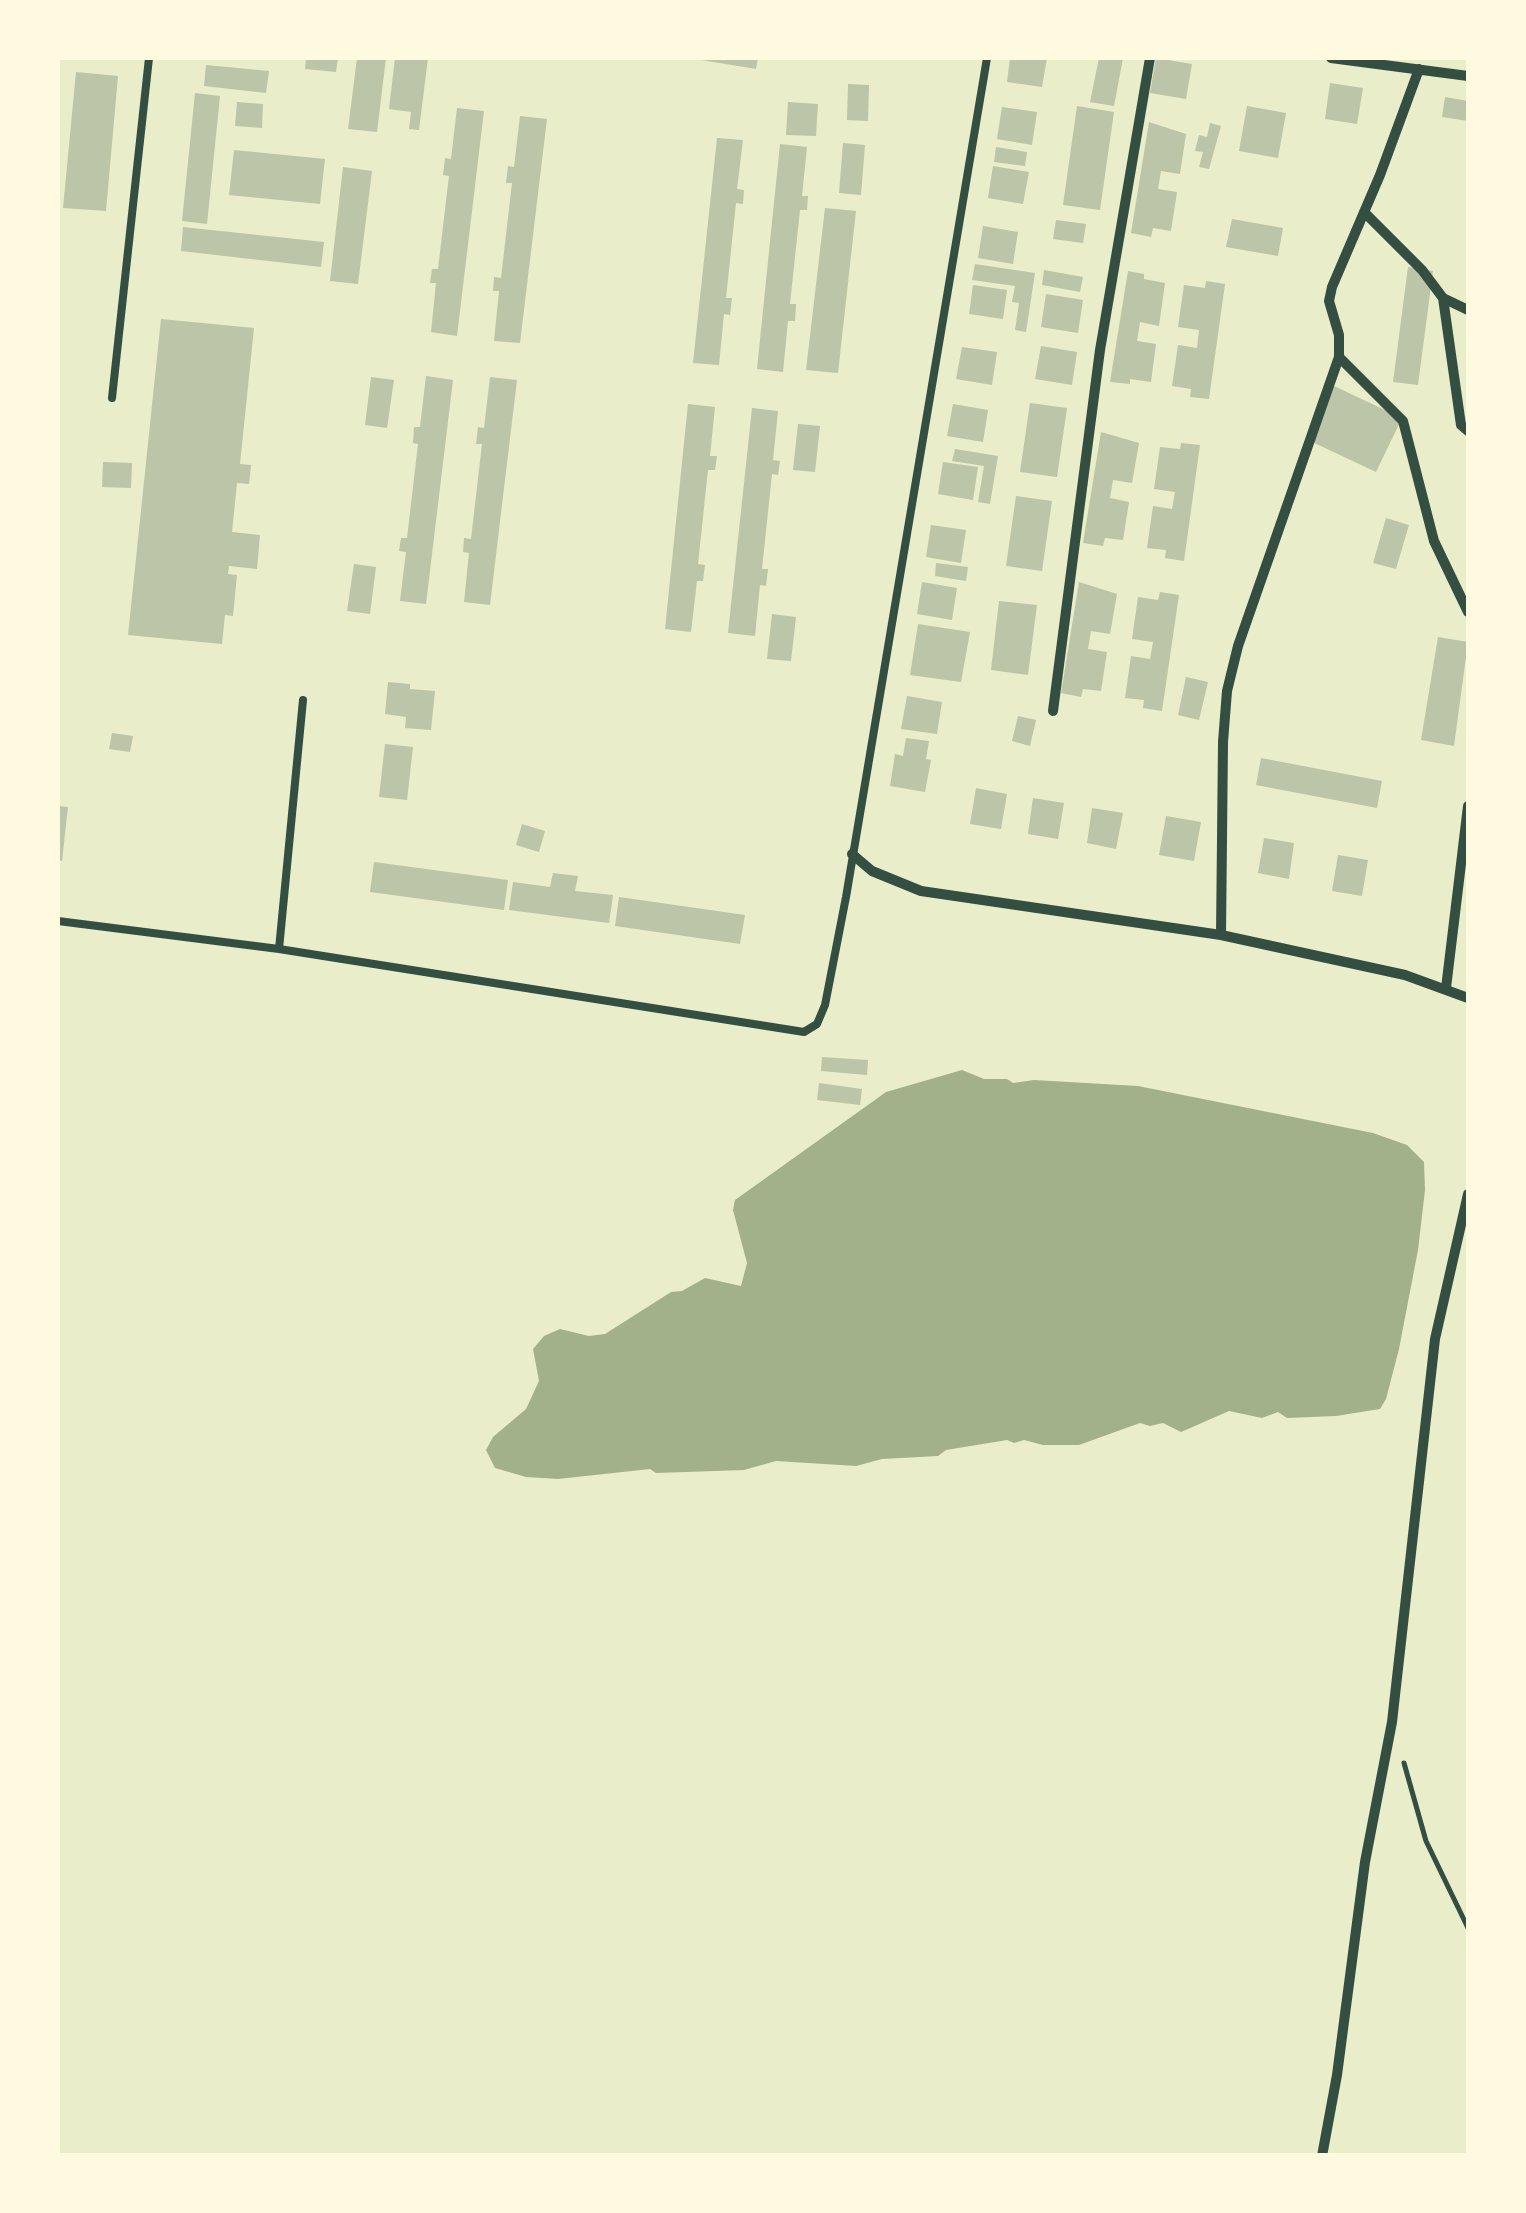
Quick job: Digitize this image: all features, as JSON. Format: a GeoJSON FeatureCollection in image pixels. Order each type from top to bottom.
{"type":"FeatureCollection","features":[{"type":"Feature","properties":{"kind":"street"},"geometry":{"type":"LineString","coordinates":[[1053,711],[1100,350],[1150,58]]}},
{"type":"Feature","properties":{"kind":"street"},"geometry":{"type":"LineString","coordinates":[[1331,58],[1468,76]]}},
{"type":"Feature","properties":{"kind":"street"},"geometry":{"type":"LineString","coordinates":[[1221,935],[1227,691],[1238,646],[1339,357],[1330,301],[1332,287],[1418,69]]}},
{"type":"Feature","properties":{"kind":"street"},"geometry":{"type":"LineString","coordinates":[[1364,212],[1422,270],[1443,298],[1468,310]]}},
{"type":"Feature","properties":{"kind":"street"},"geometry":{"type":"LineString","coordinates":[[1443,298],[1462,424],[1468,431]]}},
{"type":"Feature","properties":{"kind":"street"},"geometry":{"type":"LineString","coordinates":[[1339,357],[1403,421],[1434,541],[1468,612]]}},
{"type":"Feature","properties":{"kind":"street"},"geometry":{"type":"LineString","coordinates":[[1446,988],[1468,806]]}},
{"type":"Feature","properties":{"kind":"street"},"geometry":{"type":"LineString","coordinates":[[852,854],[872,871],[921,891],[1221,935],[1405,975],[1468,998]]}},
{"type":"Feature","properties":{"kind":"street"},"geometry":{"type":"LineString","coordinates":[[1322,2156],[1338,2075],[1365,1862],[1392,1722],[1435,1339],[1468,1194]]}},
{"type":"Feature","properties":{"kind":"lane"},"geometry":{"type":"LineString","coordinates":[[112,398],[149,58]]}},
{"type":"Feature","properties":{"kind":"lane"},"geometry":{"type":"LineString","coordinates":[[58,921],[279,950],[804,1032],[817,1024],[825,1005],[852,854],[988,58]]}},
{"type":"Feature","properties":{"kind":"lane"},"geometry":{"type":"LineString","coordinates":[[279,950],[303,700]]}},
{"type":"Feature","properties":{"kind":"path"},"geometry":{"type":"LineString","coordinates":[[1392,1722],[1426,1841],[1468,1928]]}},
{"type":"Feature","properties":{"kind":"shaded area"},"geometry":{"type":"Polygon","coordinates":[[[962,1070],[984,1079],[1007,1079],[1013,1083],[1034,1080],[1138,1086],[1373,1133],[1407,1145],[1424,1162],[1425,1190],[1399,1349],[1380,1409],[1287,1418],[1278,1412],[1262,1418],[1229,1411],[1181,1432],[1163,1423],[1140,1423],[1079,1445],[1007,1440],[946,1450],[938,1456],[882,1459],[856,1466],[776,1461],[744,1470],[656,1473],[650,1469],[558,1479],[526,1477],[495,1468],[486,1450],[493,1437],[526,1409],[539,1381],[533,1349],[544,1336],[560,1329],[589,1336],[605,1334],[671,1292],[682,1291],[705,1278],[741,1286],[747,1263],[733,1210],[735,1200],[886,1092],[962,1070]]]}},
{"type":"Feature","properties":{"kind":"building"},"geometry":{"type":"Polygon","coordinates":[[[306,58],[338,58],[336,72],[305,69],[306,58]]]}},
{"type":"Feature","properties":{"kind":"building"},"geometry":{"type":"Polygon","coordinates":[[[357,58],[386,58],[377,132],[348,129],[357,58]]]}},
{"type":"Feature","properties":{"kind":"building"},"geometry":{"type":"Polygon","coordinates":[[[395,58],[428,58],[419,130],[409,129],[411,112],[389,109],[395,58]]]}},
{"type":"Feature","properties":{"kind":"building"},"geometry":{"type":"Polygon","coordinates":[[[689,58],[758,58],[756,69],[689,58]]]}},
{"type":"Feature","properties":{"kind":"building"},"geometry":{"type":"Polygon","coordinates":[[[1010,58],[1047,58],[1042,87],[1007,82],[1010,58]]]}},
{"type":"Feature","properties":{"kind":"building"},"geometry":{"type":"Polygon","coordinates":[[[1099,58],[1123,58],[1114,106],[1090,102],[1099,58]]]}},
{"type":"Feature","properties":{"kind":"building"},"geometry":{"type":"Polygon","coordinates":[[[1156,58],[1192,64],[1186,99],[1150,93],[1156,58]]]}},
{"type":"Feature","properties":{"kind":"building"},"geometry":{"type":"Polygon","coordinates":[[[206,65],[269,71],[266,93],[204,86],[206,65]]]}},
{"type":"Feature","properties":{"kind":"building"},"geometry":{"type":"Polygon","coordinates":[[[76,72],[118,76],[106,211],[63,208],[76,72]]]}},
{"type":"Feature","properties":{"kind":"building"},"geometry":{"type":"Polygon","coordinates":[[[1330,83],[1363,88],[1357,124],[1325,119],[1330,83]]]}},
{"type":"Feature","properties":{"kind":"building"},"geometry":{"type":"Polygon","coordinates":[[[848,84],[869,85],[868,121],[847,120],[848,84]]]}},
{"type":"Feature","properties":{"kind":"building"},"geometry":{"type":"Polygon","coordinates":[[[195,93],[220,96],[207,224],[182,221],[195,93]]]}},
{"type":"Feature","properties":{"kind":"building"},"geometry":{"type":"Polygon","coordinates":[[[1445,97],[1468,101],[1468,121],[1442,117],[1445,97]]]}},
{"type":"Feature","properties":{"kind":"building"},"geometry":{"type":"Polygon","coordinates":[[[237,102],[263,104],[262,128],[235,126],[237,102]]]}},
{"type":"Feature","properties":{"kind":"building"},"geometry":{"type":"Polygon","coordinates":[[[788,102],[818,104],[816,136],[786,135],[788,102]]]}},
{"type":"Feature","properties":{"kind":"building"},"geometry":{"type":"Polygon","coordinates":[[[1077,106],[1114,112],[1100,210],[1063,205],[1077,106]]]}},
{"type":"Feature","properties":{"kind":"building"},"geometry":{"type":"Polygon","coordinates":[[[1247,106],[1286,113],[1278,158],[1239,151],[1247,106]]]}},
{"type":"Feature","properties":{"kind":"building"},"geometry":{"type":"Polygon","coordinates":[[[1002,107],[1037,112],[1032,145],[997,139],[1002,107]]]}},
{"type":"Feature","properties":{"kind":"building"},"geometry":{"type":"Polygon","coordinates":[[[457,108],[484,111],[457,336],[431,332],[436,283],[430,283],[432,269],[438,269],[449,176],[443,175],[445,158],[451,159],[457,108]]]}},
{"type":"Feature","properties":{"kind":"building"},"geometry":{"type":"Polygon","coordinates":[[[520,116],[547,119],[520,343],[494,341],[499,291],[493,291],[494,277],[501,278],[512,183],[506,183],[508,166],[514,167],[520,116]]]}},
{"type":"Feature","properties":{"kind":"building"},"geometry":{"type":"Polygon","coordinates":[[[1149,122],[1186,134],[1180,174],[1161,171],[1158,189],[1177,192],[1171,231],[1153,228],[1151,237],[1131,233],[1149,122]]]}},
{"type":"Feature","properties":{"kind":"building"},"geometry":{"type":"Polygon","coordinates":[[[1210,123],[1221,126],[1209,169],[1199,167],[1203,152],[1195,151],[1199,135],[1207,137],[1210,123]]]}},
{"type":"Feature","properties":{"kind":"building"},"geometry":{"type":"Polygon","coordinates":[[[717,138],[743,140],[737,189],[744,190],[743,204],[736,203],[726,298],[732,298],[730,315],[724,314],[719,365],[693,363],[717,138]]]}},
{"type":"Feature","properties":{"kind":"building"},"geometry":{"type":"Polygon","coordinates":[[[843,143],[865,145],[861,195],[839,193],[843,143]]]}},
{"type":"Feature","properties":{"kind":"building"},"geometry":{"type":"Polygon","coordinates":[[[780,144],[807,147],[802,196],[808,196],[807,210],[800,210],[790,304],[796,304],[795,321],[788,321],[783,372],[757,369],[780,144]]]}},
{"type":"Feature","properties":{"kind":"building"},"geometry":{"type":"Polygon","coordinates":[[[996,147],[1027,152],[1025,166],[994,162],[996,147]]]}},
{"type":"Feature","properties":{"kind":"building"},"geometry":{"type":"Polygon","coordinates":[[[234,150],[325,159],[320,204],[229,195],[234,150]]]}},
{"type":"Feature","properties":{"kind":"building"},"geometry":{"type":"Polygon","coordinates":[[[993,166],[1029,172],[1023,204],[988,198],[993,166]]]}},
{"type":"Feature","properties":{"kind":"building"},"geometry":{"type":"Polygon","coordinates":[[[343,167],[372,171],[358,284],[330,281],[343,167]]]}},
{"type":"Feature","properties":{"kind":"building"},"geometry":{"type":"Polygon","coordinates":[[[825,208],[856,211],[838,373],[806,370],[825,208]]]}},
{"type":"Feature","properties":{"kind":"building"},"geometry":{"type":"Polygon","coordinates":[[[1232,219],[1283,228],[1278,256],[1226,247],[1232,219]]]}},
{"type":"Feature","properties":{"kind":"building"},"geometry":{"type":"Polygon","coordinates":[[[1056,220],[1086,224],[1083,243],[1053,239],[1056,220]]]}},
{"type":"Feature","properties":{"kind":"building"},"geometry":{"type":"Polygon","coordinates":[[[983,226],[1018,232],[1013,264],[978,258],[983,226]]]}},
{"type":"Feature","properties":{"kind":"building"},"geometry":{"type":"Polygon","coordinates":[[[183,227],[324,242],[321,267],[181,251],[183,227]]]}},
{"type":"Feature","properties":{"kind":"building"},"geometry":{"type":"Polygon","coordinates":[[[975,264],[1035,273],[1026,332],[1015,330],[1019,303],[1012,302],[1015,286],[972,280],[975,264]]]}},
{"type":"Feature","properties":{"kind":"building"},"geometry":{"type":"Polygon","coordinates":[[[1408,267],[1433,271],[1418,385],[1393,382],[1408,267]]]}},
{"type":"Feature","properties":{"kind":"building"},"geometry":{"type":"Polygon","coordinates":[[[1044,270],[1083,277],[1080,292],[1042,285],[1044,270]]]}},
{"type":"Feature","properties":{"kind":"building"},"geometry":{"type":"Polygon","coordinates":[[[1128,271],[1165,283],[1159,326],[1140,322],[1137,341],[1156,344],[1151,382],[1110,382],[1128,271]]]}},
{"type":"Feature","properties":{"kind":"building"},"geometry":{"type":"Polygon","coordinates":[[[1206,281],[1225,284],[1209,399],[1190,397],[1191,389],[1172,386],[1178,345],[1197,348],[1199,330],[1178,327],[1184,285],[1205,288],[1206,281]]]}},
{"type":"Feature","properties":{"kind":"building"},"geometry":{"type":"Polygon","coordinates":[[[973,285],[1007,290],[1003,319],[969,314],[973,285]]]}},
{"type":"Feature","properties":{"kind":"building"},"geometry":{"type":"Polygon","coordinates":[[[1046,294],[1083,300],[1078,333],[1041,327],[1046,294]]]}},
{"type":"Feature","properties":{"kind":"building"},"geometry":{"type":"Polygon","coordinates":[[[161,319],[254,328],[240,464],[251,465],[249,484],[237,483],[232,532],[260,535],[257,569],[229,566],[228,574],[237,575],[233,616],[225,615],[222,644],[128,635],[161,319]]]}},
{"type":"Feature","properties":{"kind":"building"},"geometry":{"type":"Polygon","coordinates":[[[1041,346],[1077,352],[1072,385],[1035,379],[1041,346]]]}},
{"type":"Feature","properties":{"kind":"building"},"geometry":{"type":"Polygon","coordinates":[[[962,347],[997,352],[992,385],[956,379],[962,347]]]}},
{"type":"Feature","properties":{"kind":"building"},"geometry":{"type":"Polygon","coordinates":[[[426,376],[453,380],[426,604],[400,601],[406,552],[399,551],[401,538],[407,538],[418,444],[413,443],[414,427],[420,427],[426,376]]]}},
{"type":"Feature","properties":{"kind":"building"},"geometry":{"type":"Polygon","coordinates":[[[371,377],[394,380],[387,428],[365,425],[371,377]]]}},
{"type":"Feature","properties":{"kind":"building"},"geometry":{"type":"Polygon","coordinates":[[[490,377],[517,380],[490,605],[464,602],[469,553],[463,552],[464,538],[471,539],[482,444],[476,444],[478,427],[484,428],[490,377]]]}},
{"type":"Feature","properties":{"kind":"building"},"geometry":{"type":"Polygon","coordinates":[[[1334,386],[1402,418],[1376,472],[1308,440],[1334,386]]]}},
{"type":"Feature","properties":{"kind":"building"},"geometry":{"type":"Polygon","coordinates":[[[1030,403],[1067,408],[1057,477],[1020,472],[1030,403]]]}},
{"type":"Feature","properties":{"kind":"building"},"geometry":{"type":"Polygon","coordinates":[[[688,404],[715,407],[710,456],[717,456],[715,470],[708,470],[698,564],[705,565],[703,581],[697,581],[691,632],[665,629],[688,404]]]}},
{"type":"Feature","properties":{"kind":"building"},"geometry":{"type":"Polygon","coordinates":[[[953,404],[988,410],[983,442],[947,436],[953,404]]]}},
{"type":"Feature","properties":{"kind":"building"},"geometry":{"type":"Polygon","coordinates":[[[752,408],[778,411],[773,460],[780,461],[778,475],[772,474],[762,569],[768,569],[766,586],[760,585],[755,636],[728,633],[752,408]]]}},
{"type":"Feature","properties":{"kind":"building"},"geometry":{"type":"Polygon","coordinates":[[[798,424],[820,426],[815,472],[793,470],[798,424]]]}},
{"type":"Feature","properties":{"kind":"building"},"geometry":{"type":"Polygon","coordinates":[[[1101,432],[1139,443],[1132,483],[1113,480],[1110,498],[1129,502],[1123,540],[1105,538],[1103,546],[1083,543],[1101,432]]]}},
{"type":"Feature","properties":{"kind":"building"},"geometry":{"type":"Polygon","coordinates":[[[1181,443],[1200,445],[1184,561],[1165,558],[1166,550],[1147,548],[1153,506],[1172,509],[1175,492],[1154,489],[1160,447],[1180,449],[1181,443]]]}},
{"type":"Feature","properties":{"kind":"building"},"geometry":{"type":"Polygon","coordinates":[[[955,449],[998,456],[990,504],[978,502],[984,466],[952,461],[955,449]]]}},
{"type":"Feature","properties":{"kind":"building"},"geometry":{"type":"Polygon","coordinates":[[[103,462],[132,463],[131,488],[102,487],[103,462]]]}},
{"type":"Feature","properties":{"kind":"building"},"geometry":{"type":"Polygon","coordinates":[[[943,462],[978,467],[973,500],[938,494],[943,462]]]}},
{"type":"Feature","properties":{"kind":"building"},"geometry":{"type":"Polygon","coordinates":[[[1016,496],[1052,501],[1042,571],[1006,566],[1016,496]]]}},
{"type":"Feature","properties":{"kind":"building"},"geometry":{"type":"Polygon","coordinates":[[[1386,518],[1409,525],[1396,569],[1373,563],[1386,518]]]}},
{"type":"Feature","properties":{"kind":"building"},"geometry":{"type":"Polygon","coordinates":[[[931,525],[966,530],[961,563],[926,557],[931,525]]]}},
{"type":"Feature","properties":{"kind":"building"},"geometry":{"type":"Polygon","coordinates":[[[936,563],[968,567],[966,581],[935,576],[936,563]]]}},
{"type":"Feature","properties":{"kind":"building"},"geometry":{"type":"Polygon","coordinates":[[[354,564],[376,567],[370,614],[347,611],[354,564]]]}},
{"type":"Feature","properties":{"kind":"building"},"geometry":{"type":"Polygon","coordinates":[[[922,582],[957,588],[952,620],[917,614],[922,582]]]}},
{"type":"Feature","properties":{"kind":"building"},"geometry":{"type":"Polygon","coordinates":[[[1079,582],[1117,594],[1110,634],[1091,631],[1088,649],[1107,652],[1101,691],[1083,689],[1081,697],[1061,693],[1079,582]]]}},
{"type":"Feature","properties":{"kind":"building"},"geometry":{"type":"Polygon","coordinates":[[[1160,592],[1179,595],[1162,711],[1143,708],[1144,700],[1125,698],[1131,656],[1150,659],[1153,642],[1132,639],[1138,597],[1158,600],[1160,592]]]}},
{"type":"Feature","properties":{"kind":"building"},"geometry":{"type":"Polygon","coordinates":[[[999,601],[1037,605],[1028,675],[991,670],[999,601]]]}},
{"type":"Feature","properties":{"kind":"building"},"geometry":{"type":"Polygon","coordinates":[[[772,614],[796,617],[791,661],[767,659],[772,614]]]}},
{"type":"Feature","properties":{"kind":"building"},"geometry":{"type":"Polygon","coordinates":[[[918,624],[970,632],[961,682],[910,675],[918,624]]]}},
{"type":"Feature","properties":{"kind":"building"},"geometry":{"type":"Polygon","coordinates":[[[1438,637],[1468,642],[1454,746],[1421,740],[1438,637]]]}},
{"type":"Feature","properties":{"kind":"building"},"geometry":{"type":"Polygon","coordinates":[[[1186,677],[1208,682],[1199,720],[1178,715],[1186,677]]]}},
{"type":"Feature","properties":{"kind":"building"},"geometry":{"type":"Polygon","coordinates":[[[388,682],[435,691],[431,730],[405,728],[406,717],[385,714],[388,682]]]}},
{"type":"Feature","properties":{"kind":"building"},"geometry":{"type":"Polygon","coordinates":[[[907,696],[942,702],[937,734],[901,729],[907,696]]]}},
{"type":"Feature","properties":{"kind":"building"},"geometry":{"type":"Polygon","coordinates":[[[1018,716],[1036,720],[1030,746],[1012,741],[1018,716]]]}},
{"type":"Feature","properties":{"kind":"building"},"geometry":{"type":"Polygon","coordinates":[[[112,733],[133,736],[130,752],[109,749],[112,733]]]}},
{"type":"Feature","properties":{"kind":"building"},"geometry":{"type":"Polygon","coordinates":[[[906,738],[929,741],[926,759],[931,760],[925,792],[890,786],[895,754],[903,756],[906,738]]]}},
{"type":"Feature","properties":{"kind":"building"},"geometry":{"type":"Polygon","coordinates":[[[385,744],[413,747],[407,800],[379,797],[385,744]]]}},
{"type":"Feature","properties":{"kind":"building"},"geometry":{"type":"Polygon","coordinates":[[[1261,758],[1382,781],[1377,808],[1256,785],[1261,758]]]}},
{"type":"Feature","properties":{"kind":"building"},"geometry":{"type":"Polygon","coordinates":[[[976,788],[1007,794],[1001,829],[970,824],[976,788]]]}},
{"type":"Feature","properties":{"kind":"building"},"geometry":{"type":"Polygon","coordinates":[[[1033,798],[1064,803],[1058,839],[1028,834],[1033,798]]]}},
{"type":"Feature","properties":{"kind":"building"},"geometry":{"type":"Polygon","coordinates":[[[58,806],[68,807],[62,861],[58,860],[58,806]]]}},
{"type":"Feature","properties":{"kind":"building"},"geometry":{"type":"Polygon","coordinates":[[[1092,808],[1123,813],[1116,849],[1087,843],[1092,808]]]}},
{"type":"Feature","properties":{"kind":"building"},"geometry":{"type":"Polygon","coordinates":[[[1166,816],[1201,822],[1194,861],[1159,855],[1166,816]]]}},
{"type":"Feature","properties":{"kind":"building"},"geometry":{"type":"Polygon","coordinates":[[[522,824],[545,831],[539,852],[516,845],[522,824]]]}},
{"type":"Feature","properties":{"kind":"building"},"geometry":{"type":"Polygon","coordinates":[[[1264,838],[1294,843],[1289,879],[1258,873],[1264,838]]]}},
{"type":"Feature","properties":{"kind":"building"},"geometry":{"type":"Polygon","coordinates":[[[1338,855],[1368,860],[1362,896],[1332,891],[1338,855]]]}},
{"type":"Feature","properties":{"kind":"building"},"geometry":{"type":"Polygon","coordinates":[[[374,862],[508,880],[504,910],[370,892],[374,862]]]}},
{"type":"Feature","properties":{"kind":"building"},"geometry":{"type":"Polygon","coordinates":[[[553,873],[578,876],[575,891],[613,895],[609,923],[509,910],[513,882],[550,887],[553,873]]]}},
{"type":"Feature","properties":{"kind":"building"},"geometry":{"type":"Polygon","coordinates":[[[619,897],[745,915],[740,944],[615,926],[619,897]]]}},
{"type":"Feature","properties":{"kind":"building"},"geometry":{"type":"Polygon","coordinates":[[[822,1057],[868,1060],[867,1075],[821,1071],[822,1057]]]}},
{"type":"Feature","properties":{"kind":"building"},"geometry":{"type":"Polygon","coordinates":[[[819,1083],[862,1089],[860,1105],[817,1100],[819,1083]]]}}]}
